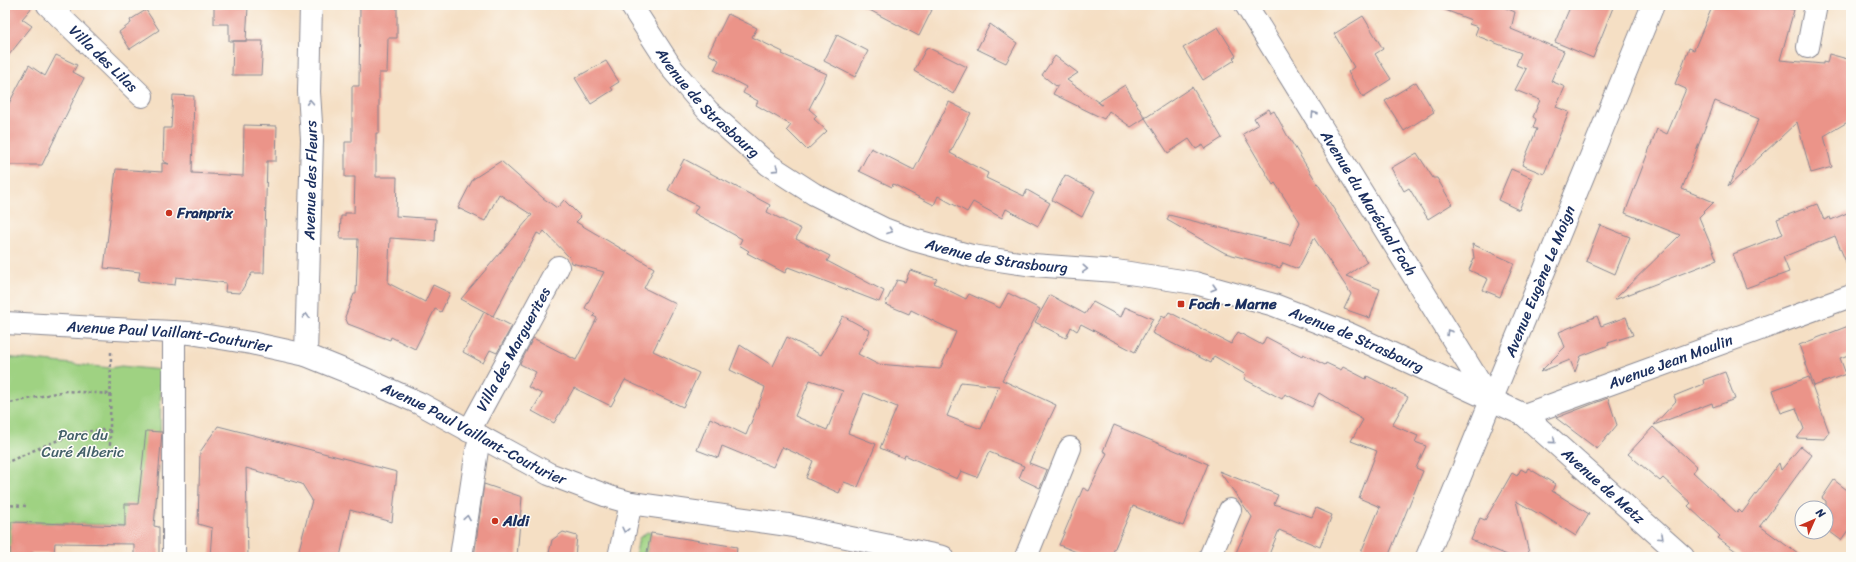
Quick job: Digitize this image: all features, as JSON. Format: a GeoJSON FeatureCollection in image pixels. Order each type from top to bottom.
{"type":"FeatureCollection","features":[{"type":"Feature","properties":{"kind":"street","name":"Villa des Lilas"},"geometry":{"type":"LineString","coordinates":[[48,5],[142,96]]}},
{"type":"Feature","properties":{"kind":"street","name":"Avenue des Fleurs"},"geometry":{"type":"LineString","coordinates":[[306,355],[305,329],[312,140],[309,92],[311,5]]}},
{"type":"Feature","properties":{"kind":"street","name":"Avenue de Strasbourg"},"geometry":{"type":"LineString","coordinates":[[631,5],[673,70],[714,116],[769,165],[814,194],[884,229],[914,240],[972,256],[1033,265],[1116,272],[1195,283],[1274,305],[1349,334],[1491,401]]}},
{"type":"Feature","properties":{"kind":"street","name":"Avenue du Maréchal Foch"},"geometry":{"type":"LineString","coordinates":[[1246,5],[1491,401]]}},
{"type":"Feature","properties":{"kind":"street","name":"Avenue Eugène Le Moign"},"geometry":{"type":"LineString","coordinates":[[1427,557],[1653,5]]}},
{"type":"Feature","properties":{"kind":"street"},"geometry":{"type":"LineString","coordinates":[[1808,47],[1816,5]]}},
{"type":"Feature","properties":{"kind":"street","name":"Villa des Marguerites"},"geometry":{"type":"LineString","coordinates":[[461,557],[477,450],[475,434],[558,267]]}},
{"type":"Feature","properties":{"kind":"street","name":"Avenue Jean Moulin"},"geometry":{"type":"LineString","coordinates":[[1524,415],[1851,296]]}},
{"type":"Feature","properties":{"kind":"street","name":"Avenue Paul Vaillant-Couturier"},"geometry":{"type":"LineString","coordinates":[[5,323],[190,333],[251,343],[306,355],[412,400],[549,474],[610,497],[631,503],[788,525],[909,553],[943,557]]}},
{"type":"Feature","properties":{"kind":"street"},"geometry":{"type":"LineString","coordinates":[[174,332],[174,557]]}},
{"type":"Feature","properties":{"kind":"street","name":"Avenue de Strasbourg"},"geometry":{"type":"LineString","coordinates":[[1438,376],[1462,352]]}},
{"type":"Feature","properties":{"kind":"street"},"geometry":{"type":"LineString","coordinates":[[1491,401],[1524,415]]}},
{"type":"Feature","properties":{"kind":"street","name":"Avenue de Metz"},"geometry":{"type":"LineString","coordinates":[[1524,415],[1682,557]]}},
{"type":"Feature","properties":{"kind":"street"},"geometry":{"type":"LineString","coordinates":[[1026,557],[1070,448]]}},
{"type":"Feature","properties":{"kind":"street"},"geometry":{"type":"LineString","coordinates":[[619,557],[631,503]]}},
{"type":"Feature","properties":{"kind":"street"},"geometry":{"type":"LineString","coordinates":[[1210,557],[1230,510]]}},
{"type":"Feature","properties":{"kind":"path"},"geometry":{"type":"LineString","coordinates":[[110,454],[111,329]]}},
{"type":"Feature","properties":{"kind":"path"},"geometry":{"type":"LineString","coordinates":[[5,404],[65,391],[110,394]]}},
{"type":"Feature","properties":{"kind":"path"},"geometry":{"type":"LineString","coordinates":[[5,464],[77,434],[95,429],[110,430]]}},
{"type":"Feature","properties":{"kind":"path"},"geometry":{"type":"LineString","coordinates":[[5,505],[26,506]]}},
{"type":"Feature","properties":{"kind":"green space","name":"Parc du Curé Alberic"},"geometry":{"type":"Polygon","coordinates":[[[5,357],[111,368],[121,366],[161,370],[160,459],[154,526],[11,522],[10,557],[5,557],[5,357]]]}},
{"type":"Feature","properties":{"kind":"green space"},"geometry":{"type":"Polygon","coordinates":[[[647,532],[651,533],[646,557],[635,557],[639,538],[647,532]]]}},
{"type":"Feature","properties":{"kind":"building"},"geometry":{"type":"Polygon","coordinates":[[[5,5],[34,5],[22,19],[32,26],[5,60],[5,5]]]}},
{"type":"Feature","properties":{"kind":"building"},"geometry":{"type":"Polygon","coordinates":[[[360,5],[397,5],[397,38],[388,38],[387,73],[379,73],[379,133],[376,133],[376,177],[397,177],[396,216],[436,219],[435,241],[390,238],[388,283],[425,302],[433,285],[450,293],[441,312],[435,309],[415,349],[391,337],[390,340],[348,324],[345,317],[354,294],[356,294],[358,239],[340,239],[341,216],[345,216],[345,213],[354,213],[355,177],[345,177],[345,142],[352,142],[352,86],[359,86],[360,5]]]}},
{"type":"Feature","properties":{"kind":"building"},"geometry":{"type":"Polygon","coordinates":[[[860,5],[920,5],[932,10],[919,36],[860,5]]]}},
{"type":"Feature","properties":{"kind":"building"},"geometry":{"type":"Polygon","coordinates":[[[1435,5],[1499,5],[1515,12],[1511,29],[1564,51],[1551,81],[1565,87],[1556,107],[1569,112],[1544,174],[1522,165],[1537,129],[1533,128],[1536,119],[1533,117],[1540,100],[1515,90],[1526,69],[1516,65],[1521,53],[1475,35],[1478,27],[1469,24],[1471,20],[1435,5]]]}},
{"type":"Feature","properties":{"kind":"building"},"geometry":{"type":"Polygon","coordinates":[[[1571,5],[1614,5],[1593,58],[1555,42],[1571,5]]]}},
{"type":"Feature","properties":{"kind":"building"},"geometry":{"type":"Polygon","coordinates":[[[1713,5],[1775,5],[1794,10],[1780,60],[1823,64],[1823,62],[1827,63],[1829,54],[1851,60],[1851,120],[1824,136],[1832,167],[1811,173],[1797,122],[1728,187],[1759,119],[1715,101],[1682,189],[1714,202],[1699,217],[1717,260],[1614,300],[1680,235],[1625,213],[1657,129],[1667,134],[1686,89],[1675,84],[1689,48],[1694,50],[1713,5]]]}},
{"type":"Feature","properties":{"kind":"building"},"geometry":{"type":"Polygon","coordinates":[[[214,7],[248,7],[246,41],[229,41],[229,24],[214,24],[214,7]]]}},
{"type":"Feature","properties":{"kind":"building"},"geometry":{"type":"Polygon","coordinates":[[[146,10],[159,30],[130,49],[119,32],[131,23],[130,20],[146,10]]]}},
{"type":"Feature","properties":{"kind":"building"},"geometry":{"type":"Polygon","coordinates":[[[728,14],[757,28],[752,37],[783,52],[782,54],[827,74],[809,109],[817,116],[814,119],[827,131],[807,150],[787,130],[791,125],[756,105],[758,101],[743,93],[746,87],[714,70],[719,60],[708,54],[728,14]]]}},
{"type":"Feature","properties":{"kind":"building"},"geometry":{"type":"Polygon","coordinates":[[[1363,16],[1383,49],[1375,54],[1391,79],[1363,97],[1348,72],[1354,67],[1334,34],[1363,16]]]}},
{"type":"Feature","properties":{"kind":"building"},"geometry":{"type":"Polygon","coordinates":[[[990,24],[1017,43],[1006,63],[977,49],[990,24]]]}},
{"type":"Feature","properties":{"kind":"building"},"geometry":{"type":"Polygon","coordinates":[[[1218,27],[1236,56],[1233,58],[1235,60],[1203,80],[1183,48],[1218,27]]]}},
{"type":"Feature","properties":{"kind":"building"},"geometry":{"type":"Polygon","coordinates":[[[837,35],[868,51],[855,77],[824,61],[837,35]]]}},
{"type":"Feature","properties":{"kind":"building"},"geometry":{"type":"Polygon","coordinates":[[[233,41],[263,41],[261,75],[232,75],[233,41]]]}},
{"type":"Feature","properties":{"kind":"building"},"geometry":{"type":"Polygon","coordinates":[[[927,47],[967,67],[953,94],[914,71],[927,47]]]}},
{"type":"Feature","properties":{"kind":"building"},"geometry":{"type":"Polygon","coordinates":[[[56,55],[77,65],[73,72],[84,78],[42,165],[5,165],[5,111],[29,65],[45,76],[56,55]]]}},
{"type":"Feature","properties":{"kind":"building"},"geometry":{"type":"Polygon","coordinates":[[[1055,56],[1078,73],[1067,80],[1102,105],[1098,102],[1125,85],[1145,118],[1131,127],[1109,111],[1104,119],[1053,94],[1058,85],[1056,86],[1042,75],[1055,56]]]}},
{"type":"Feature","properties":{"kind":"building"},"geometry":{"type":"Polygon","coordinates":[[[606,61],[619,82],[611,87],[613,90],[591,104],[575,78],[606,61]]]}},
{"type":"Feature","properties":{"kind":"building"},"geometry":{"type":"Polygon","coordinates":[[[1416,82],[1434,112],[1404,131],[1385,101],[1416,82]]]}},
{"type":"Feature","properties":{"kind":"building"},"geometry":{"type":"Polygon","coordinates":[[[1192,87],[1222,138],[1205,149],[1203,145],[1196,149],[1189,139],[1168,153],[1145,118],[1192,87]]]}},
{"type":"Feature","properties":{"kind":"building"},"geometry":{"type":"Polygon","coordinates":[[[173,95],[194,96],[192,173],[243,176],[244,125],[277,126],[276,161],[267,161],[264,273],[252,273],[240,293],[225,292],[226,283],[176,277],[175,285],[138,281],[140,272],[104,268],[116,169],[162,172],[162,163],[169,164],[163,161],[164,128],[171,128],[173,95]]]}},
{"type":"Feature","properties":{"kind":"building"},"geometry":{"type":"Polygon","coordinates":[[[949,102],[971,113],[950,153],[988,173],[986,178],[1024,196],[1027,190],[1050,203],[1038,226],[1006,209],[1002,218],[973,202],[967,212],[938,196],[934,205],[893,184],[892,187],[859,171],[871,148],[914,170],[949,102]]]}},
{"type":"Feature","properties":{"kind":"building"},"geometry":{"type":"Polygon","coordinates":[[[1269,109],[1271,113],[1274,111],[1287,135],[1367,262],[1346,276],[1380,289],[1370,318],[1344,309],[1351,294],[1314,238],[1298,269],[1283,263],[1280,268],[1225,253],[1167,220],[1169,215],[1290,245],[1300,222],[1275,183],[1273,185],[1243,134],[1258,125],[1254,118],[1269,109]]]}},
{"type":"Feature","properties":{"kind":"building"},"geometry":{"type":"Polygon","coordinates":[[[1417,153],[1433,178],[1437,178],[1452,204],[1428,219],[1409,188],[1404,191],[1391,168],[1417,153]]]}},
{"type":"Feature","properties":{"kind":"building"},"geometry":{"type":"Polygon","coordinates":[[[684,159],[770,205],[767,212],[801,229],[796,239],[830,256],[827,261],[884,291],[879,302],[788,267],[785,273],[747,253],[749,251],[739,245],[742,239],[694,213],[698,206],[668,190],[684,159]]]}},
{"type":"Feature","properties":{"kind":"building"},"geometry":{"type":"Polygon","coordinates":[[[501,161],[543,198],[557,208],[564,200],[581,217],[576,222],[654,268],[644,288],[676,304],[653,351],[699,373],[683,407],[625,380],[611,406],[574,388],[554,423],[532,411],[542,394],[528,387],[536,372],[520,364],[533,338],[576,360],[597,318],[593,316],[595,314],[585,308],[604,272],[572,263],[570,258],[544,231],[541,235],[537,233],[493,316],[461,299],[532,215],[499,194],[485,221],[458,208],[473,179],[501,161]]]}},
{"type":"Feature","properties":{"kind":"building"},"geometry":{"type":"Polygon","coordinates":[[[1511,169],[1532,178],[1519,210],[1498,200],[1511,169]]]}},
{"type":"Feature","properties":{"kind":"building"},"geometry":{"type":"Polygon","coordinates":[[[1065,175],[1095,191],[1082,217],[1052,200],[1065,175]]]}},
{"type":"Feature","properties":{"kind":"building"},"geometry":{"type":"Polygon","coordinates":[[[1817,204],[1824,220],[1830,217],[1831,220],[1847,213],[1851,225],[1851,274],[1835,236],[1783,257],[1789,272],[1746,288],[1733,254],[1783,234],[1777,219],[1817,204]]]}},
{"type":"Feature","properties":{"kind":"building"},"geometry":{"type":"Polygon","coordinates":[[[1600,225],[1630,237],[1615,274],[1586,261],[1600,225]]]}},
{"type":"Feature","properties":{"kind":"building"},"geometry":{"type":"Polygon","coordinates":[[[1472,244],[1514,263],[1500,297],[1483,290],[1488,279],[1469,270],[1474,258],[1472,244]]]}},
{"type":"Feature","properties":{"kind":"building"},"geometry":{"type":"Polygon","coordinates":[[[910,270],[937,279],[934,283],[966,299],[969,294],[1000,308],[1008,293],[1040,309],[1002,380],[1056,405],[1029,463],[1047,470],[1040,488],[1019,478],[1024,466],[989,452],[977,477],[961,471],[957,479],[905,455],[904,458],[880,448],[897,407],[864,393],[848,433],[876,444],[858,487],[844,482],[839,493],[806,478],[813,461],[782,447],[773,467],[722,446],[718,458],[697,450],[710,418],[746,435],[765,387],[730,370],[740,345],[773,366],[787,337],[821,355],[843,316],[870,331],[858,354],[877,364],[940,369],[956,332],[911,310],[909,314],[885,304],[897,280],[905,282],[910,270]],[[810,380],[795,416],[827,430],[843,391],[810,380]],[[961,382],[947,416],[981,429],[999,386],[961,382]]]}},
{"type":"Feature","properties":{"kind":"building"},"geometry":{"type":"Polygon","coordinates":[[[1050,295],[1085,314],[1093,302],[1121,317],[1125,307],[1153,319],[1135,352],[1081,324],[1077,331],[1071,327],[1066,338],[1035,322],[1050,295]]]}},
{"type":"Feature","properties":{"kind":"building"},"geometry":{"type":"Polygon","coordinates":[[[484,312],[512,326],[497,353],[490,350],[483,363],[463,352],[484,312]]]}},
{"type":"Feature","properties":{"kind":"building"},"geometry":{"type":"Polygon","coordinates":[[[1169,312],[1231,344],[1238,332],[1262,345],[1266,337],[1302,356],[1303,354],[1325,365],[1326,363],[1341,370],[1343,367],[1366,379],[1367,376],[1408,397],[1392,425],[1418,436],[1415,442],[1426,446],[1416,468],[1423,471],[1388,557],[1359,557],[1380,507],[1359,498],[1377,451],[1351,441],[1363,420],[1319,393],[1312,407],[1285,394],[1282,399],[1244,379],[1246,375],[1214,356],[1211,363],[1152,333],[1162,316],[1165,318],[1169,312]]]}},
{"type":"Feature","properties":{"kind":"building"},"geometry":{"type":"Polygon","coordinates":[[[1597,316],[1601,326],[1626,317],[1633,335],[1608,343],[1609,345],[1581,356],[1575,372],[1570,360],[1540,372],[1565,347],[1559,332],[1597,316]]]}},
{"type":"Feature","properties":{"kind":"building"},"geometry":{"type":"Polygon","coordinates":[[[1851,325],[1851,354],[1840,358],[1846,374],[1814,386],[1799,345],[1851,325]]]}},
{"type":"Feature","properties":{"kind":"building"},"geometry":{"type":"Polygon","coordinates":[[[1725,372],[1735,399],[1713,407],[1712,403],[1654,425],[1676,401],[1674,396],[1704,384],[1703,380],[1725,372]]]}},
{"type":"Feature","properties":{"kind":"building"},"geometry":{"type":"Polygon","coordinates":[[[1809,377],[1829,432],[1824,439],[1797,438],[1804,429],[1796,408],[1781,413],[1773,390],[1809,377]]]}},
{"type":"Feature","properties":{"kind":"building"},"geometry":{"type":"Polygon","coordinates":[[[1608,398],[1617,425],[1597,449],[1556,418],[1608,398]]]}},
{"type":"Feature","properties":{"kind":"building"},"geometry":{"type":"Polygon","coordinates":[[[1114,425],[1208,464],[1183,526],[1133,506],[1111,557],[1089,557],[1059,545],[1083,488],[1089,491],[1107,453],[1103,451],[1114,425]]]}},
{"type":"Feature","properties":{"kind":"building"},"geometry":{"type":"Polygon","coordinates":[[[218,426],[397,472],[392,522],[350,510],[340,557],[297,557],[312,500],[302,484],[246,468],[248,557],[210,557],[212,528],[198,524],[200,452],[218,426]]]}},
{"type":"Feature","properties":{"kind":"building"},"geometry":{"type":"Polygon","coordinates":[[[1653,427],[1697,467],[1693,472],[1737,513],[1739,510],[1742,513],[1779,463],[1781,470],[1801,446],[1812,455],[1760,526],[1802,557],[1744,557],[1718,538],[1720,536],[1688,506],[1691,503],[1663,478],[1660,481],[1628,454],[1653,427]]]}},
{"type":"Feature","properties":{"kind":"building"},"geometry":{"type":"Polygon","coordinates":[[[146,431],[162,432],[154,526],[159,527],[159,557],[134,557],[134,544],[55,543],[54,553],[31,553],[31,557],[10,557],[11,522],[125,526],[125,504],[138,504],[146,431]]]}},
{"type":"Feature","properties":{"kind":"building"},"geometry":{"type":"Polygon","coordinates":[[[1528,468],[1555,484],[1552,491],[1589,514],[1576,536],[1539,513],[1516,501],[1530,557],[1512,557],[1471,540],[1480,518],[1485,520],[1512,473],[1517,476],[1521,469],[1526,472],[1528,468]]]}},
{"type":"Feature","properties":{"kind":"building"},"geometry":{"type":"Polygon","coordinates":[[[1219,471],[1278,495],[1274,504],[1312,517],[1316,508],[1332,515],[1320,547],[1279,530],[1268,557],[1234,557],[1252,517],[1219,471]]]}},
{"type":"Feature","properties":{"kind":"building"},"geometry":{"type":"Polygon","coordinates":[[[1834,480],[1851,493],[1851,526],[1841,540],[1834,535],[1834,500],[1825,500],[1822,498],[1834,480]]]}},
{"type":"Feature","properties":{"kind":"building","name":"Aldi"},"geometry":{"type":"Polygon","coordinates":[[[484,484],[522,497],[517,557],[474,557],[484,484]]]}},
{"type":"Feature","properties":{"kind":"building"},"geometry":{"type":"Polygon","coordinates":[[[563,532],[577,536],[575,557],[548,557],[552,540],[563,532]]]}},
{"type":"Feature","properties":{"kind":"building"},"geometry":{"type":"Polygon","coordinates":[[[651,533],[737,547],[736,557],[646,557],[651,533]]]}},
{"type":"Feature","properties":{"kind":"place","name":"Franprix"},"geometry":{"type":"Point","coordinates":[169,213]}},
{"type":"Feature","properties":{"kind":"place","name":"Foch - Marne"},"geometry":{"type":"Point","coordinates":[1181,304]}},
{"type":"Feature","properties":{"kind":"place","name":"Aldi"},"geometry":{"type":"Point","coordinates":[495,521]}}]}
